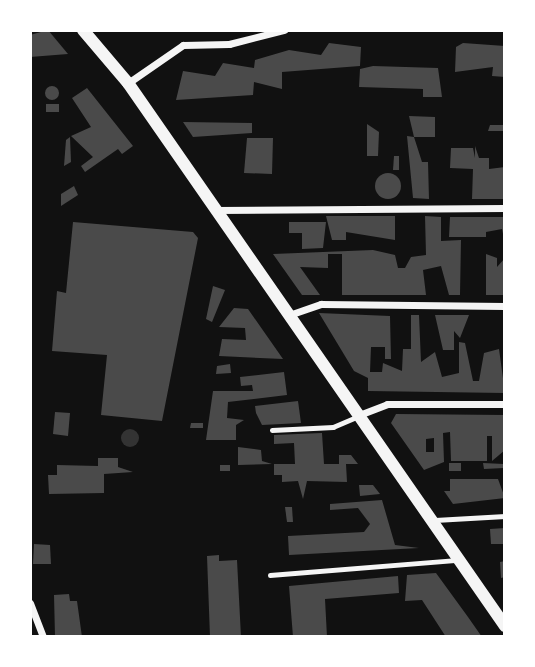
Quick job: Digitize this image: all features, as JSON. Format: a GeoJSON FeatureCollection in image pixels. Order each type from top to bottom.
{"type":"FeatureCollection","features":[{"type":"Feature","properties":{"kind":"main road"},"geometry":{"type":"LineString","coordinates":[[83,30],[128,83],[505,626]]}},
{"type":"Feature","properties":{"kind":"street"},"geometry":{"type":"LineString","coordinates":[[128,83],[183,45],[229,44],[284,30]]}},
{"type":"Feature","properties":{"kind":"street"},"geometry":{"type":"LineString","coordinates":[[216,210],[505,208]]}},
{"type":"Feature","properties":{"kind":"street"},"geometry":{"type":"LineString","coordinates":[[289,315],[321,304],[505,306]]}},
{"type":"Feature","properties":{"kind":"street"},"geometry":{"type":"LineString","coordinates":[[359,415],[387,404],[505,404]]}},
{"type":"Feature","properties":{"kind":"street"},"geometry":{"type":"LineString","coordinates":[[30,603],[43,637]]}},
{"type":"Feature","properties":{"kind":"lane"},"geometry":{"type":"LineString","coordinates":[[272,430],[333,427],[359,415]]}},
{"type":"Feature","properties":{"kind":"lane"},"geometry":{"type":"LineString","coordinates":[[431,520],[505,516]]}},
{"type":"Feature","properties":{"kind":"lane"},"geometry":{"type":"LineString","coordinates":[[270,575],[459,560]]}},
{"type":"Feature","properties":{"kind":"shaded area"},"geometry":{"type":"Polygon","coordinates":[[[130,429],[136,432],[139,438],[136,444],[130,447],[124,444],[121,438],[124,432],[130,429]]]}},
{"type":"Feature","properties":{"kind":"building"},"geometry":{"type":"Polygon","coordinates":[[[48,30],[68,54],[30,57],[30,35],[48,30]]]}},
{"type":"Feature","properties":{"kind":"building"},"geometry":{"type":"Polygon","coordinates":[[[329,43],[361,47],[360,66],[282,72],[282,89],[254,82],[253,95],[176,100],[183,71],[215,76],[223,63],[254,68],[255,60],[289,50],[321,55],[329,43]]]}},
{"type":"Feature","properties":{"kind":"building"},"geometry":{"type":"Polygon","coordinates":[[[463,43],[505,46],[505,77],[492,76],[493,67],[455,72],[456,47],[463,43]]]}},
{"type":"Feature","properties":{"kind":"building"},"geometry":{"type":"Polygon","coordinates":[[[373,66],[438,68],[442,97],[423,97],[423,89],[359,87],[360,69],[373,66]]]}},
{"type":"Feature","properties":{"kind":"building"},"geometry":{"type":"Polygon","coordinates":[[[49,86],[55,86],[59,93],[55,100],[49,100],[45,96],[45,90],[49,86]]]}},
{"type":"Feature","properties":{"kind":"building"},"geometry":{"type":"Polygon","coordinates":[[[87,88],[133,146],[122,154],[118,149],[85,172],[81,166],[93,157],[71,136],[91,127],[72,98],[87,88]]]}},
{"type":"Feature","properties":{"kind":"building"},"geometry":{"type":"Polygon","coordinates":[[[46,104],[59,104],[59,112],[46,112],[46,104]]]}},
{"type":"Feature","properties":{"kind":"building"},"geometry":{"type":"Polygon","coordinates":[[[409,116],[435,117],[435,137],[414,137],[409,116]]]}},
{"type":"Feature","properties":{"kind":"building"},"geometry":{"type":"Polygon","coordinates":[[[183,122],[252,123],[252,133],[193,137],[183,122]]]}},
{"type":"Feature","properties":{"kind":"building"},"geometry":{"type":"Polygon","coordinates":[[[367,124],[379,132],[378,156],[367,156],[367,124]]]}},
{"type":"Feature","properties":{"kind":"building"},"geometry":{"type":"Polygon","coordinates":[[[490,125],[505,125],[505,131],[488,131],[490,125]]]}},
{"type":"Feature","properties":{"kind":"building"},"geometry":{"type":"Polygon","coordinates":[[[407,136],[414,137],[422,162],[428,162],[429,199],[413,198],[407,136]]]}},
{"type":"Feature","properties":{"kind":"building"},"geometry":{"type":"Polygon","coordinates":[[[70,137],[71,162],[64,166],[66,140],[70,137]]]}},
{"type":"Feature","properties":{"kind":"building"},"geometry":{"type":"Polygon","coordinates":[[[247,138],[273,138],[272,174],[244,173],[247,138]]]}},
{"type":"Feature","properties":{"kind":"building"},"geometry":{"type":"Polygon","coordinates":[[[475,146],[479,158],[489,158],[489,169],[505,167],[505,199],[472,199],[473,169],[450,168],[451,148],[473,148],[475,158],[475,146]]]}},
{"type":"Feature","properties":{"kind":"building"},"geometry":{"type":"Polygon","coordinates":[[[394,156],[399,156],[399,170],[393,170],[394,156]]]}},
{"type":"Feature","properties":{"kind":"building"},"geometry":{"type":"Polygon","coordinates":[[[388,173],[397,177],[401,186],[397,195],[388,199],[379,195],[375,186],[379,177],[388,173]]]}},
{"type":"Feature","properties":{"kind":"building"},"geometry":{"type":"Polygon","coordinates":[[[74,186],[78,195],[61,206],[61,194],[74,186]]]}},
{"type":"Feature","properties":{"kind":"building"},"geometry":{"type":"Polygon","coordinates":[[[326,216],[395,216],[395,240],[346,232],[346,240],[332,240],[326,216]]]}},
{"type":"Feature","properties":{"kind":"building"},"geometry":{"type":"Polygon","coordinates":[[[425,216],[441,217],[441,241],[461,240],[460,295],[449,295],[441,266],[423,270],[426,295],[342,295],[342,254],[328,254],[328,268],[300,267],[320,295],[302,295],[273,254],[373,250],[395,255],[398,268],[405,268],[411,257],[426,255],[425,216]]]}},
{"type":"Feature","properties":{"kind":"building"},"geometry":{"type":"Polygon","coordinates":[[[450,217],[505,217],[505,244],[502,229],[486,232],[486,237],[449,237],[450,217]]]}},
{"type":"Feature","properties":{"kind":"building"},"geometry":{"type":"Polygon","coordinates":[[[73,222],[193,232],[198,238],[162,421],[101,415],[107,355],[52,351],[57,291],[66,293],[73,222]]]}},
{"type":"Feature","properties":{"kind":"building"},"geometry":{"type":"Polygon","coordinates":[[[289,222],[326,222],[323,248],[302,249],[302,233],[289,233],[289,222]]]}},
{"type":"Feature","properties":{"kind":"building"},"geometry":{"type":"Polygon","coordinates":[[[486,254],[497,258],[497,267],[505,258],[505,295],[486,295],[486,254]]]}},
{"type":"Feature","properties":{"kind":"building"},"geometry":{"type":"Polygon","coordinates":[[[213,286],[225,290],[212,322],[206,319],[213,286]]]}},
{"type":"Feature","properties":{"kind":"building"},"geometry":{"type":"Polygon","coordinates":[[[234,308],[248,309],[283,359],[219,356],[222,339],[246,340],[245,328],[219,327],[234,308]]]}},
{"type":"Feature","properties":{"kind":"building"},"geometry":{"type":"Polygon","coordinates":[[[319,313],[390,316],[391,359],[385,359],[385,347],[371,347],[370,372],[382,372],[383,363],[402,371],[403,349],[411,349],[411,315],[419,315],[421,362],[435,352],[442,377],[459,373],[459,342],[465,343],[473,381],[479,381],[484,353],[499,349],[505,393],[368,391],[368,378],[354,371],[319,313]]]}},
{"type":"Feature","properties":{"kind":"building"},"geometry":{"type":"Polygon","coordinates":[[[435,315],[469,315],[460,338],[454,331],[454,350],[443,350],[435,315]]]}},
{"type":"Feature","properties":{"kind":"building"},"geometry":{"type":"Polygon","coordinates":[[[230,364],[231,373],[216,374],[217,366],[230,364]]]}},
{"type":"Feature","properties":{"kind":"building"},"geometry":{"type":"Polygon","coordinates":[[[284,372],[287,395],[228,402],[227,418],[244,420],[236,425],[236,440],[206,440],[213,391],[253,391],[252,385],[241,386],[240,377],[284,372]]]}},
{"type":"Feature","properties":{"kind":"building"},"geometry":{"type":"Polygon","coordinates":[[[298,401],[301,423],[262,425],[256,413],[255,406],[298,401]]]}},
{"type":"Feature","properties":{"kind":"building"},"geometry":{"type":"Polygon","coordinates":[[[55,412],[70,413],[68,436],[53,434],[55,412]]]}},
{"type":"Feature","properties":{"kind":"building"},"geometry":{"type":"Polygon","coordinates":[[[396,414],[505,415],[505,450],[492,461],[492,436],[487,436],[487,461],[451,461],[450,432],[443,433],[444,462],[424,470],[391,423],[396,414]],[[434,438],[426,439],[426,452],[434,452],[434,438]]]}},
{"type":"Feature","properties":{"kind":"building"},"geometry":{"type":"Polygon","coordinates":[[[191,423],[203,423],[203,428],[190,428],[191,423]]]}},
{"type":"Feature","properties":{"kind":"building"},"geometry":{"type":"Polygon","coordinates":[[[322,433],[324,464],[339,464],[339,455],[351,455],[358,464],[346,464],[347,482],[307,481],[303,499],[298,481],[282,482],[282,475],[274,475],[274,464],[295,464],[294,443],[274,444],[274,435],[322,433]]]}},
{"type":"Feature","properties":{"kind":"building"},"geometry":{"type":"Polygon","coordinates":[[[238,447],[261,450],[262,461],[272,464],[238,465],[238,447]]]}},
{"type":"Feature","properties":{"kind":"building"},"geometry":{"type":"Polygon","coordinates":[[[98,458],[118,458],[118,467],[133,472],[104,474],[104,493],[49,494],[48,475],[57,475],[57,465],[98,466],[98,458]]]}},
{"type":"Feature","properties":{"kind":"building"},"geometry":{"type":"Polygon","coordinates":[[[449,463],[461,463],[461,471],[449,471],[449,463]]]}},
{"type":"Feature","properties":{"kind":"building"},"geometry":{"type":"Polygon","coordinates":[[[483,463],[504,464],[504,468],[484,469],[483,463]]]}},
{"type":"Feature","properties":{"kind":"building"},"geometry":{"type":"Polygon","coordinates":[[[220,465],[230,465],[230,471],[220,471],[220,465]]]}},
{"type":"Feature","properties":{"kind":"building"},"geometry":{"type":"Polygon","coordinates":[[[450,479],[498,479],[505,498],[453,504],[444,491],[450,491],[450,479]]]}},
{"type":"Feature","properties":{"kind":"building"},"geometry":{"type":"Polygon","coordinates":[[[359,485],[373,485],[380,494],[360,496],[359,485]]]}},
{"type":"Feature","properties":{"kind":"building"},"geometry":{"type":"Polygon","coordinates":[[[382,500],[395,545],[419,548],[289,555],[288,536],[364,532],[370,524],[358,508],[330,510],[330,504],[382,500]]]}},
{"type":"Feature","properties":{"kind":"building"},"geometry":{"type":"Polygon","coordinates":[[[285,507],[292,507],[293,522],[287,522],[285,507]]]}},
{"type":"Feature","properties":{"kind":"building"},"geometry":{"type":"Polygon","coordinates":[[[505,528],[505,544],[491,544],[490,529],[505,528]]]}},
{"type":"Feature","properties":{"kind":"building"},"geometry":{"type":"Polygon","coordinates":[[[34,544],[50,545],[51,564],[33,564],[34,544]]]}},
{"type":"Feature","properties":{"kind":"building"},"geometry":{"type":"Polygon","coordinates":[[[219,555],[219,561],[237,560],[241,637],[210,637],[207,556],[219,555]]]}},
{"type":"Feature","properties":{"kind":"building"},"geometry":{"type":"Polygon","coordinates":[[[505,561],[505,577],[501,578],[500,562],[505,561]]]}},
{"type":"Feature","properties":{"kind":"building"},"geometry":{"type":"Polygon","coordinates":[[[436,573],[482,637],[446,637],[422,600],[405,601],[407,575],[436,573]]]}},
{"type":"Feature","properties":{"kind":"building"},"geometry":{"type":"Polygon","coordinates":[[[398,576],[399,593],[325,599],[327,637],[293,637],[289,586],[398,576]]]}},
{"type":"Feature","properties":{"kind":"building"},"geometry":{"type":"Polygon","coordinates":[[[69,594],[70,601],[77,601],[82,637],[55,637],[54,595],[69,594]]]}}]}
